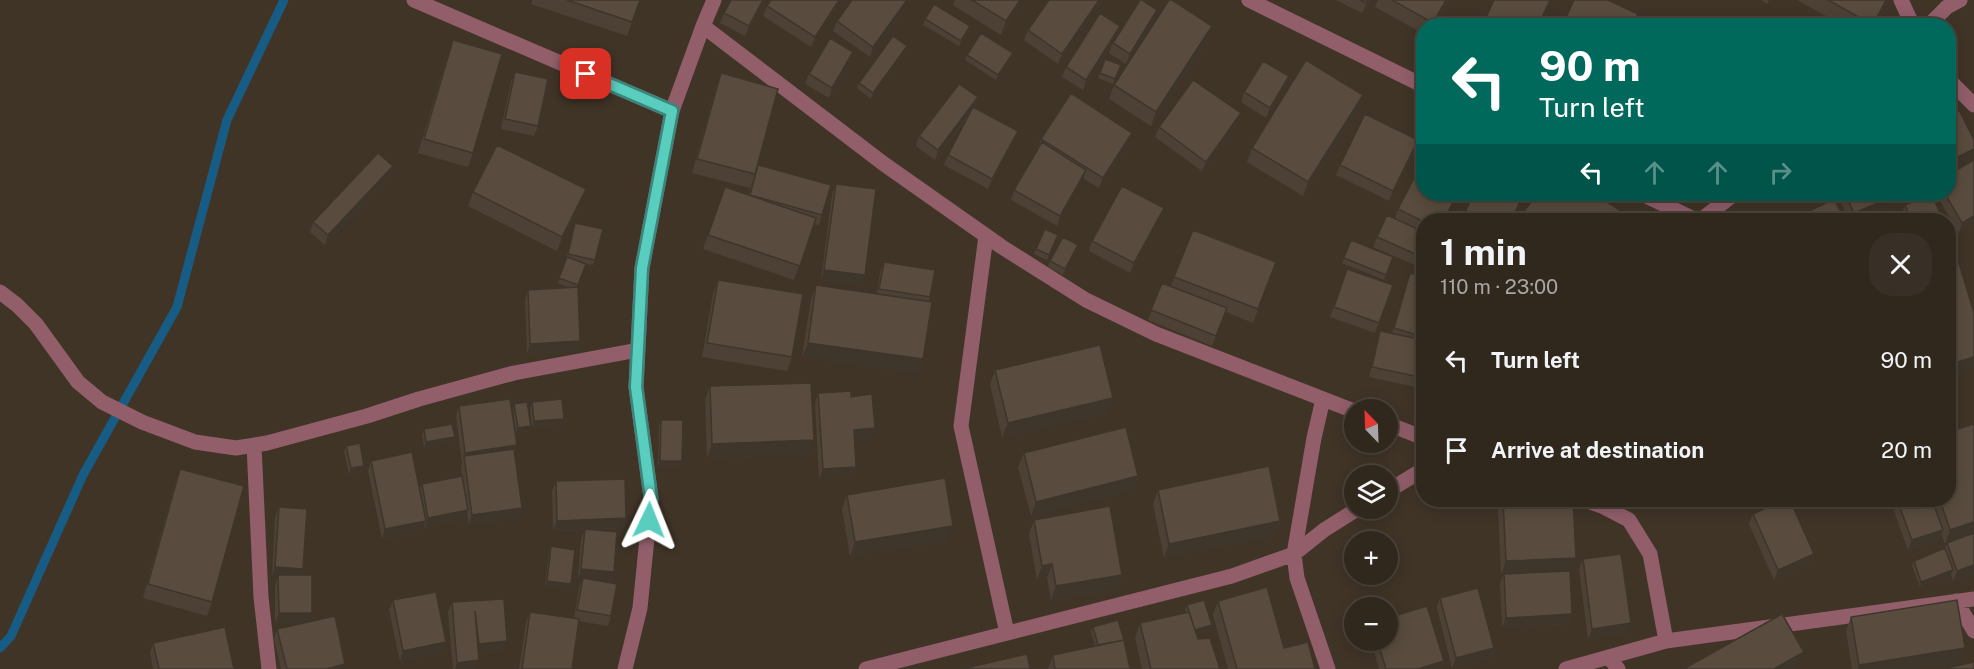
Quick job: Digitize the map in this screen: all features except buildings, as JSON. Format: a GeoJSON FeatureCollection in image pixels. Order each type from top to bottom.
{"type":"FeatureCollection","features":[{"type":"Feature","properties":{"kind":"street"},"geometry":{"type":"LineString","coordinates":[[414,0],[672,111]]}},
{"type":"Feature","properties":{"kind":"street"},"geometry":{"type":"LineString","coordinates":[[625,669],[640,608],[651,498],[636,387],[642,268],[672,111],[702,26],[714,0]]}},
{"type":"Feature","properties":{"kind":"street"},"geometry":{"type":"LineString","coordinates":[[1249,0],[1416,82]]}},
{"type":"Feature","properties":{"kind":"street"},"geometry":{"type":"LineString","coordinates":[[1901,0],[1909,18]]}},
{"type":"Feature","properties":{"kind":"street"},"geometry":{"type":"LineString","coordinates":[[1936,18],[1947,7],[1960,0]]}},
{"type":"Feature","properties":{"kind":"street"},"geometry":{"type":"LineString","coordinates":[[702,26],[884,164],[986,236],[1086,300],[1156,333],[1344,407]]}},
{"type":"Feature","properties":{"kind":"street"},"geometry":{"type":"LineString","coordinates":[[1956,87],[1974,105]]}},
{"type":"Feature","properties":{"kind":"street"},"geometry":{"type":"LineString","coordinates":[[1657,201],[1684,213]]}},
{"type":"Feature","properties":{"kind":"street"},"geometry":{"type":"LineString","coordinates":[[1708,213],[1725,201]]}},
{"type":"Feature","properties":{"kind":"street"},"geometry":{"type":"LineString","coordinates":[[986,236],[961,426],[1007,633]]}},
{"type":"Feature","properties":{"kind":"street"},"geometry":{"type":"LineString","coordinates":[[0,292],[36,324],[78,382],[102,402],[142,422],[195,442],[236,448],[368,416],[514,372],[638,350]]}},
{"type":"Feature","properties":{"kind":"street"},"geometry":{"type":"LineString","coordinates":[[1323,399],[1294,554],[1297,578],[1328,669]]}},
{"type":"Feature","properties":{"kind":"street"},"geometry":{"type":"LineString","coordinates":[[1398,428],[1416,435]]}},
{"type":"Feature","properties":{"kind":"street"},"geometry":{"type":"LineString","coordinates":[[254,445],[261,597],[269,669]]}},
{"type":"Feature","properties":{"kind":"street"},"geometry":{"type":"LineString","coordinates":[[1398,485],[1416,474]]}},
{"type":"Feature","properties":{"kind":"street"},"geometry":{"type":"LineString","coordinates":[[1604,507],[1629,520],[1650,554],[1666,641]]}},
{"type":"Feature","properties":{"kind":"street"},"geometry":{"type":"LineString","coordinates":[[866,669],[1232,576],[1294,554],[1344,517]]}},
{"type":"Feature","properties":{"kind":"street"},"geometry":{"type":"LineString","coordinates":[[1566,669],[1614,663],[1666,641],[1974,599]]}},
{"type":"Feature","properties":{"kind":"street"},"geometry":{"type":"LineString","coordinates":[[1956,601],[1974,631]]}},
{"type":"Feature","properties":{"kind":"waterway"},"geometry":{"type":"LineString","coordinates":[[0,648],[11,636],[83,475],[177,307],[227,120],[284,0]]}},
{"type":"Feature","properties":{"kind":"route"},"geometry":{"type":"LineString","coordinates":[[586,74],[672,111],[642,268],[636,387],[651,498],[649,520]]}}]}
